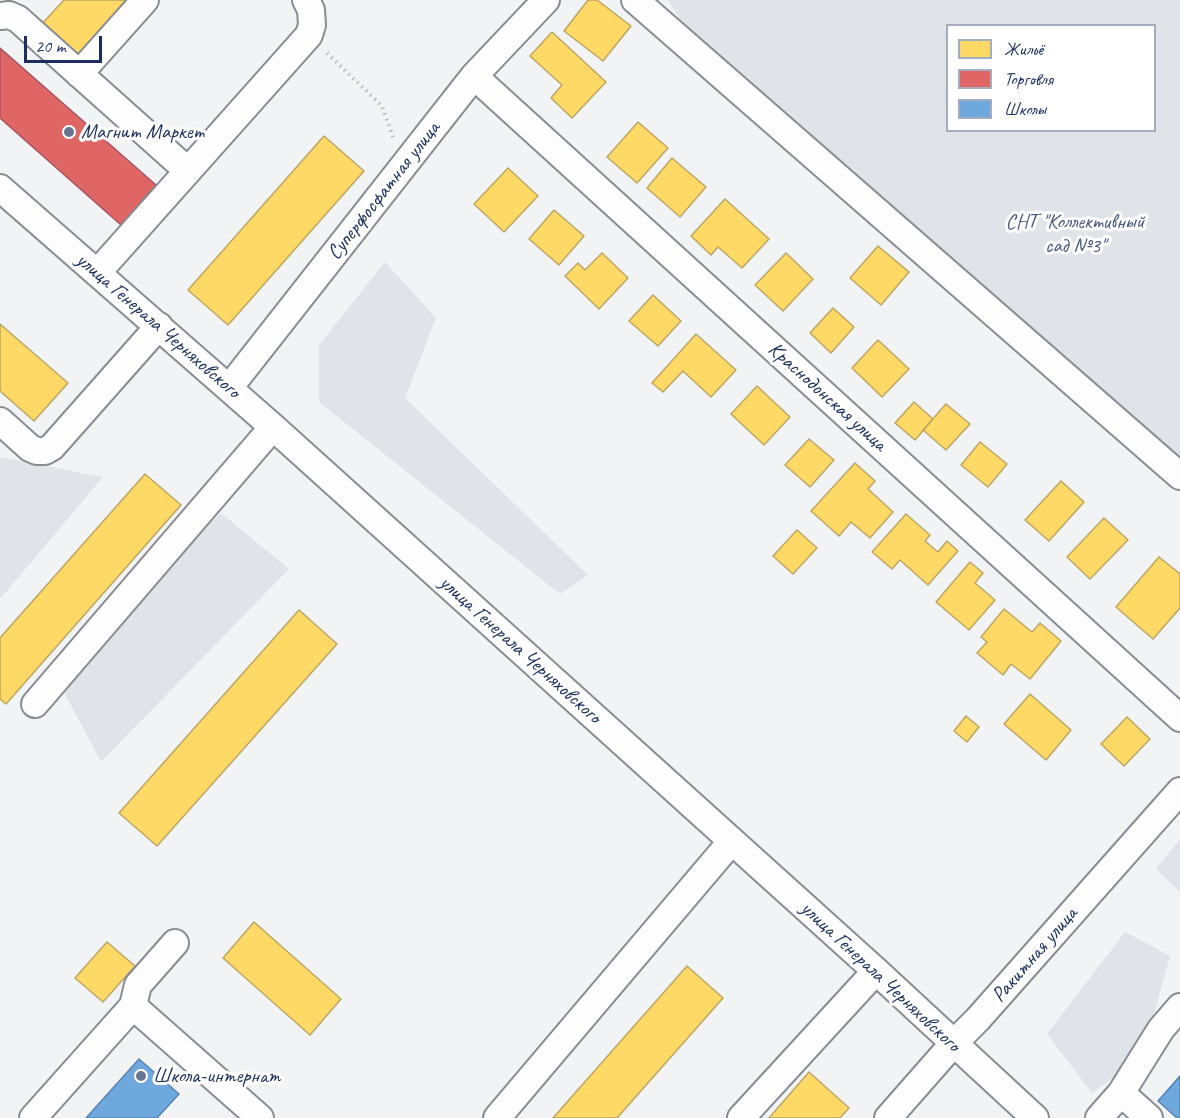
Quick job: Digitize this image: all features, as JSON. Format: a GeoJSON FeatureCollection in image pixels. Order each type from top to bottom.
{"type":"FeatureCollection","features":[{"type":"Feature","properties":{"kind":"street"},"geometry":{"type":"LineString","coordinates":[[79,74],[145,0]]}},
{"type":"Feature","properties":{"kind":"street"},"geometry":{"type":"LineString","coordinates":[[97,273],[309,35],[312,25],[311,10],[306,0]]}},
{"type":"Feature","properties":{"kind":"street","name":"Суперфосфатная улица"},"geometry":{"type":"LineString","coordinates":[[229,388],[474,76],[546,0]]}},
{"type":"Feature","properties":{"kind":"street"},"geometry":{"type":"LineString","coordinates":[[635,0],[1180,476]]}},
{"type":"Feature","properties":{"kind":"street"},"geometry":{"type":"LineString","coordinates":[[0,16],[9,15],[18,19],[188,171]]}},
{"type":"Feature","properties":{"kind":"street","name":"Краснодонская улица"},"geometry":{"type":"LineString","coordinates":[[474,76],[1180,718]]}},
{"type":"Feature","properties":{"kind":"street","name":"улица Генерала Черняховского"},"geometry":{"type":"LineString","coordinates":[[0,188],[273,426],[876,971],[1035,1118]]}},
{"type":"Feature","properties":{"kind":"street"},"geometry":{"type":"LineString","coordinates":[[0,421],[30,448],[45,451],[52,447],[159,326]]}},
{"type":"Feature","properties":{"kind":"street"},"geometry":{"type":"LineString","coordinates":[[35,704],[273,426]]}},
{"type":"Feature","properties":{"kind":"street","name":"Ракитная улица"},"geometry":{"type":"LineString","coordinates":[[888,1118],[953,1044],[986,1011],[1180,790]]}},
{"type":"Feature","properties":{"kind":"street"},"geometry":{"type":"LineString","coordinates":[[497,1118],[731,842]]}},
{"type":"Feature","properties":{"kind":"street"},"geometry":{"type":"LineString","coordinates":[[33,1118],[133,1006],[138,985],[175,943]]}},
{"type":"Feature","properties":{"kind":"street"},"geometry":{"type":"LineString","coordinates":[[741,1118],[876,971]]}},
{"type":"Feature","properties":{"kind":"street"},"geometry":{"type":"LineString","coordinates":[[133,1006],[260,1118]]}},
{"type":"Feature","properties":{"kind":"street"},"geometry":{"type":"LineString","coordinates":[[1099,1118],[1121,1093],[1161,1029],[1180,1007]]}},
{"type":"Feature","properties":{"kind":"street"},"geometry":{"type":"LineString","coordinates":[[1121,1093],[1149,1118]]}},
{"type":"Feature","properties":{"kind":"path"},"geometry":{"type":"LineString","coordinates":[[309,35],[382,106],[403,166]]}},
{"type":"Feature","properties":{"kind":"green space","name":"СНТ \"Коллективный сад №3\""},"geometry":{"type":"Polygon","coordinates":[[[668,0],[1180,0],[1180,462],[692,38],[668,0]]]}},
{"type":"Feature","properties":{"kind":"green space"},"geometry":{"type":"Polygon","coordinates":[[[385,262],[436,318],[405,398],[588,575],[560,594],[319,402],[319,345],[385,262]]]}},
{"type":"Feature","properties":{"kind":"green space"},"geometry":{"type":"Polygon","coordinates":[[[0,457],[103,477],[0,599],[0,457]]]}},
{"type":"Feature","properties":{"kind":"green space"},"geometry":{"type":"Polygon","coordinates":[[[221,513],[289,569],[101,762],[57,679],[160,572],[221,513]]]}},
{"type":"Feature","properties":{"kind":"green space"},"geometry":{"type":"Polygon","coordinates":[[[1180,839],[1180,892],[1156,869],[1180,839]]]}},
{"type":"Feature","properties":{"kind":"green space"},"geometry":{"type":"Polygon","coordinates":[[[1125,932],[1170,956],[1142,1058],[1092,1093],[1047,1034],[1125,932]]]}},
{"type":"Feature","properties":{"kind":"building: Жильё"},"geometry":{"type":"Polygon","coordinates":[[[64,0],[129,0],[76,60],[39,27],[64,0]]]}},
{"type":"Feature","properties":{"kind":"building: Жильё"},"geometry":{"type":"Polygon","coordinates":[[[588,0],[597,0],[631,26],[603,61],[564,31],[588,0]]]}},
{"type":"Feature","properties":{"kind":"building: Жильё"},"geometry":{"type":"Polygon","coordinates":[[[552,32],[606,82],[572,118],[551,98],[562,85],[530,56],[552,32]]]}},
{"type":"Feature","properties":{"kind":"building: Жильё"},"geometry":{"type":"Polygon","coordinates":[[[638,122],[668,148],[637,183],[607,157],[638,122]]]}},
{"type":"Feature","properties":{"kind":"building: Жильё"},"geometry":{"type":"Polygon","coordinates":[[[324,136],[364,171],[228,325],[188,290],[324,136]]]}},
{"type":"Feature","properties":{"kind":"building: Жильё"},"geometry":{"type":"Polygon","coordinates":[[[672,158],[706,187],[680,217],[647,188],[672,158]]]}},
{"type":"Feature","properties":{"kind":"building: Жильё"},"geometry":{"type":"Polygon","coordinates":[[[508,168],[538,196],[504,232],[474,204],[508,168]]]}},
{"type":"Feature","properties":{"kind":"building: Жильё"},"geometry":{"type":"Polygon","coordinates":[[[725,199],[769,239],[742,268],[718,247],[711,255],[691,236],[725,199]]]}},
{"type":"Feature","properties":{"kind":"building: Жильё"},"geometry":{"type":"Polygon","coordinates":[[[554,210],[584,236],[559,265],[529,239],[554,210]]]}},
{"type":"Feature","properties":{"kind":"building: Жильё"},"geometry":{"type":"Polygon","coordinates":[[[878,246],[909,272],[881,305],[850,278],[878,246]]]}},
{"type":"Feature","properties":{"kind":"building: Жильё"},"geometry":{"type":"Polygon","coordinates":[[[602,253],[628,278],[599,309],[565,276],[578,263],[585,270],[602,253]]]}},
{"type":"Feature","properties":{"kind":"building: Жильё"},"geometry":{"type":"Polygon","coordinates":[[[786,253],[813,279],[783,311],[755,285],[786,253]]]}},
{"type":"Feature","properties":{"kind":"building: Жильё"},"geometry":{"type":"Polygon","coordinates":[[[653,295],[681,321],[658,346],[629,321],[653,295]]]}},
{"type":"Feature","properties":{"kind":"building: Жильё"},"geometry":{"type":"Polygon","coordinates":[[[833,308],[854,327],[831,353],[810,333],[833,308]]]}},
{"type":"Feature","properties":{"kind":"building: Жильё"},"geometry":{"type":"Polygon","coordinates":[[[0,324],[68,383],[34,421],[0,391],[0,324]]]}},
{"type":"Feature","properties":{"kind":"building: Жильё"},"geometry":{"type":"Polygon","coordinates":[[[696,334],[736,370],[711,397],[683,371],[663,392],[652,383],[696,334]]]}},
{"type":"Feature","properties":{"kind":"building: Жильё"},"geometry":{"type":"Polygon","coordinates":[[[878,340],[909,369],[882,397],[852,368],[878,340]]]}},
{"type":"Feature","properties":{"kind":"building: Жильё"},"geometry":{"type":"Polygon","coordinates":[[[757,386],[790,417],[764,445],[731,414],[757,386]]]}},
{"type":"Feature","properties":{"kind":"building: Жильё"},"geometry":{"type":"Polygon","coordinates":[[[914,402],[933,419],[915,440],[895,423],[914,402]]]}},
{"type":"Feature","properties":{"kind":"building: Жильё"},"geometry":{"type":"Polygon","coordinates":[[[946,404],[970,424],[946,450],[923,430],[946,404]]]}},
{"type":"Feature","properties":{"kind":"building: Жильё"},"geometry":{"type":"Polygon","coordinates":[[[809,439],[834,460],[810,487],[785,465],[809,439]]]}},
{"type":"Feature","properties":{"kind":"building: Жильё"},"geometry":{"type":"Polygon","coordinates":[[[980,442],[1007,464],[988,487],[961,465],[980,442]]]}},
{"type":"Feature","properties":{"kind":"building: Жильё"},"geometry":{"type":"Polygon","coordinates":[[[855,463],[875,481],[868,489],[893,512],[870,538],[851,522],[839,536],[811,511],[855,463]]]}},
{"type":"Feature","properties":{"kind":"building: Жильё"},"geometry":{"type":"Polygon","coordinates":[[[145,474],[181,505],[6,704],[0,699],[0,638],[145,474]]]}},
{"type":"Feature","properties":{"kind":"building: Жильё"},"geometry":{"type":"Polygon","coordinates":[[[1061,481],[1084,502],[1049,541],[1025,520],[1061,481]]]}},
{"type":"Feature","properties":{"kind":"building: Жильё"},"geometry":{"type":"Polygon","coordinates":[[[906,514],[930,535],[925,541],[938,552],[947,541],[958,551],[928,585],[900,560],[892,569],[872,552],[906,514]]]}},
{"type":"Feature","properties":{"kind":"building: Жильё"},"geometry":{"type":"Polygon","coordinates":[[[1104,518],[1128,540],[1090,579],[1067,557],[1104,518]]]}},
{"type":"Feature","properties":{"kind":"building: Жильё"},"geometry":{"type":"Polygon","coordinates":[[[797,530],[817,548],[793,574],[773,556],[797,530]]]}},
{"type":"Feature","properties":{"kind":"building: Жильё"},"geometry":{"type":"Polygon","coordinates":[[[1159,557],[1180,574],[1180,608],[1153,639],[1116,607],[1159,557]]]}},
{"type":"Feature","properties":{"kind":"building: Жильё"},"geometry":{"type":"Polygon","coordinates":[[[970,562],[983,573],[975,583],[995,600],[969,630],[936,602],[970,562]]]}},
{"type":"Feature","properties":{"kind":"building: Жильё"},"geometry":{"type":"Polygon","coordinates":[[[1004,609],[1032,632],[1040,623],[1061,641],[1030,679],[1011,664],[1003,675],[977,653],[987,642],[981,637],[1004,609]]]}},
{"type":"Feature","properties":{"kind":"building: Жильё"},"geometry":{"type":"Polygon","coordinates":[[[299,610],[337,644],[157,846],[119,813],[299,610]]]}},
{"type":"Feature","properties":{"kind":"building: Жильё"},"geometry":{"type":"Polygon","coordinates":[[[1030,694],[1071,730],[1046,760],[1004,724],[1030,694]]]}},
{"type":"Feature","properties":{"kind":"building: Жильё"},"geometry":{"type":"Polygon","coordinates":[[[966,716],[979,727],[967,742],[954,731],[966,716]]]}},
{"type":"Feature","properties":{"kind":"building: Жильё"},"geometry":{"type":"Polygon","coordinates":[[[1127,717],[1150,739],[1124,766],[1101,744],[1127,717]]]}},
{"type":"Feature","properties":{"kind":"building: Жильё"},"geometry":{"type":"Polygon","coordinates":[[[254,922],[341,999],[310,1035],[223,958],[254,922]]]}},
{"type":"Feature","properties":{"kind":"building: Жильё"},"geometry":{"type":"Polygon","coordinates":[[[107,942],[135,966],[103,1002],[75,978],[107,942]]]}},
{"type":"Feature","properties":{"kind":"building: Жильё"},"geometry":{"type":"Polygon","coordinates":[[[687,966],[723,998],[617,1118],[553,1118],[687,966]]]}},
{"type":"Feature","properties":{"kind":"building: Жильё"},"geometry":{"type":"Polygon","coordinates":[[[809,1072],[849,1108],[840,1118],[769,1118],[809,1072]]]}},
{"type":"Feature","properties":{"kind":"building: Торговля"},"geometry":{"type":"Polygon","coordinates":[[[0,48],[156,185],[121,225],[0,118],[0,48]]]}},
{"type":"Feature","properties":{"kind":"building: Школы","name":"Школа-интернат"},"geometry":{"type":"Polygon","coordinates":[[[139,1059],[179,1094],[157,1118],[86,1118],[139,1059]]]}},
{"type":"Feature","properties":{"kind":"building: Школы"},"geometry":{"type":"Polygon","coordinates":[[[1180,1076],[1180,1118],[1177,1118],[1158,1101],[1180,1076]]]}},
{"type":"Feature","properties":{"kind":"place","name":"Магнит Маркет"},"geometry":{"type":"Point","coordinates":[69,132]}},
{"type":"Feature","properties":{"kind":"place","name":"Школа-интернат"},"geometry":{"type":"Point","coordinates":[141,1076]}}]}
